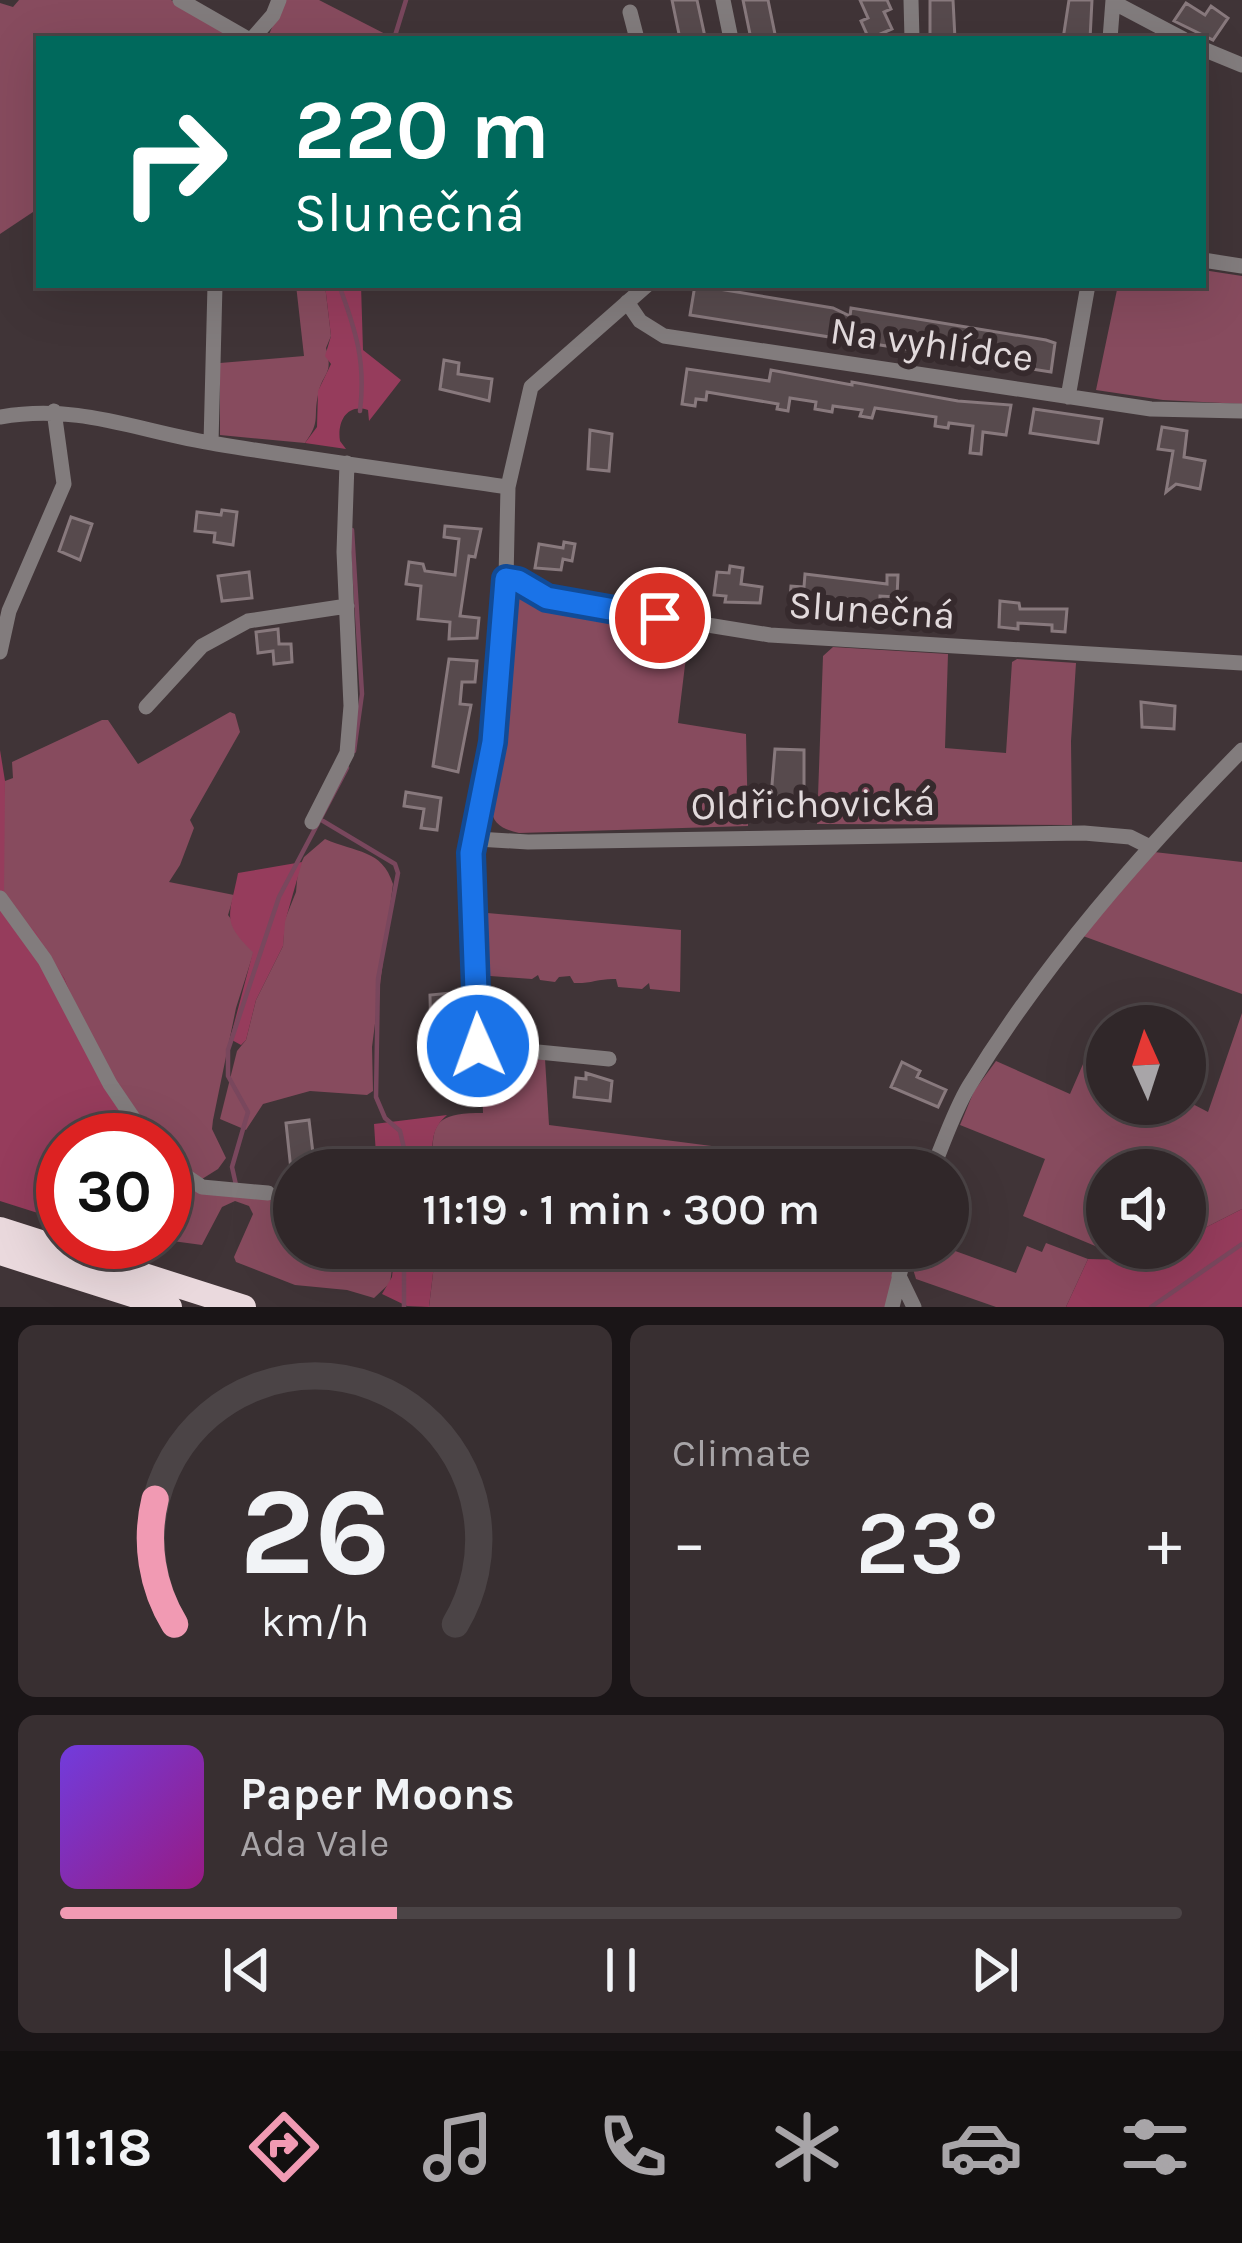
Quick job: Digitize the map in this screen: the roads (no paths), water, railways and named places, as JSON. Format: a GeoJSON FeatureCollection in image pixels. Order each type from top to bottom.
{"type":"FeatureCollection","features":[{"type":"Feature","properties":{"kind":"highway"},"geometry":{"type":"LineString","coordinates":[[0,1229],[244,1307]]}},
{"type":"Feature","properties":{"kind":"highway"},"geometry":{"type":"LineString","coordinates":[[0,1253],[170,1307]]}},
{"type":"Feature","properties":{"kind":"street"},"geometry":{"type":"LineString","coordinates":[[180,0],[245,36]]}},
{"type":"Feature","properties":{"kind":"street"},"geometry":{"type":"LineString","coordinates":[[253,36],[273,15],[279,0]]}},
{"type":"Feature","properties":{"kind":"street"},"geometry":{"type":"LineString","coordinates":[[724,0],[730,36]]}},
{"type":"Feature","properties":{"kind":"street"},"geometry":{"type":"LineString","coordinates":[[910,0],[911,36]]}},
{"type":"Feature","properties":{"kind":"street"},"geometry":{"type":"LineString","coordinates":[[1111,36],[1113,1],[1177,36]]}},
{"type":"Feature","properties":{"kind":"street"},"geometry":{"type":"LineString","coordinates":[[630,12],[636,36]]}},
{"type":"Feature","properties":{"kind":"street"},"geometry":{"type":"LineString","coordinates":[[1206,51],[1242,65]]}},
{"type":"Feature","properties":{"kind":"street"},"geometry":{"type":"LineString","coordinates":[[1206,260],[1242,266]]}},
{"type":"Feature","properties":{"kind":"street"},"geometry":{"type":"LineString","coordinates":[[211,443],[215,288]]}},
{"type":"Feature","properties":{"kind":"street"},"geometry":{"type":"LineString","coordinates":[[609,1059],[478,1046],[471,853],[493,742],[508,487],[531,387],[643,288]]}},
{"type":"Feature","properties":{"kind":"street"},"geometry":{"type":"LineString","coordinates":[[1068,397],[1087,288]]}},
{"type":"Feature","properties":{"kind":"street","name":"Na vyhlídce"},"geometry":{"type":"LineString","coordinates":[[627,302],[640,321],[664,336],[1151,409],[1242,412]]}},
{"type":"Feature","properties":{"kind":"street"},"geometry":{"type":"LineString","coordinates":[[0,652],[9,610],[64,484],[54,411]]}},
{"type":"Feature","properties":{"kind":"street"},"geometry":{"type":"LineString","coordinates":[[0,417],[54,411],[92,415],[211,443],[508,487]]}},
{"type":"Feature","properties":{"kind":"street"},"geometry":{"type":"LineString","coordinates":[[311,822],[347,753],[351,706],[346,464]]}},
{"type":"Feature","properties":{"kind":"street","name":"Slunečná"},"geometry":{"type":"LineString","coordinates":[[506,579],[547,598],[770,635],[1242,664]]}},
{"type":"Feature","properties":{"kind":"street"},"geometry":{"type":"LineString","coordinates":[[146,707],[202,646],[248,621],[347,606]]}},
{"type":"Feature","properties":{"kind":"street"},"geometry":{"type":"LineString","coordinates":[[941,1149],[968,1089],[1056,962],[1148,846],[1242,750]]}},
{"type":"Feature","properties":{"kind":"street","name":"Oldřichovická"},"geometry":{"type":"LineString","coordinates":[[476,839],[1084,833],[1130,837],[1148,846]]}},
{"type":"Feature","properties":{"kind":"street"},"geometry":{"type":"LineString","coordinates":[[0,898],[45,960],[130,1113]]}},
{"type":"Feature","properties":{"kind":"street"},"geometry":{"type":"LineString","coordinates":[[192,1180],[202,1187],[268,1192]]}},
{"type":"Feature","properties":{"kind":"street"},"geometry":{"type":"LineString","coordinates":[[892,1307],[901,1269]]}},
{"type":"Feature","properties":{"kind":"street"},"geometry":{"type":"LineString","coordinates":[[899,1276],[914,1307]]}},
{"type":"Feature","properties":{"kind":"waterway"},"geometry":{"type":"LineString","coordinates":[[395,36],[406,0]]}},
{"type":"Feature","properties":{"kind":"waterway"},"geometry":{"type":"LineString","coordinates":[[340,288],[358,347],[360,411]]}},
{"type":"Feature","properties":{"kind":"waterway"},"geometry":{"type":"LineString","coordinates":[[352,530],[362,694],[354,751]]}},
{"type":"Feature","properties":{"kind":"waterway"},"geometry":{"type":"LineString","coordinates":[[236,1185],[232,1167],[248,1112],[228,1076],[228,1050],[279,897],[347,768]]}},
{"type":"Feature","properties":{"kind":"waterway"},"geometry":{"type":"LineString","coordinates":[[323,821],[395,864],[398,873],[378,979],[376,1097],[385,1118],[400,1131],[404,1149]]}},
{"type":"Feature","properties":{"kind":"waterway"},"geometry":{"type":"LineString","coordinates":[[1151,1307],[1242,1244]]}},
{"type":"Feature","properties":{"kind":"waterway"},"geometry":{"type":"LineString","coordinates":[[404,1269],[404,1307]]}}]}
